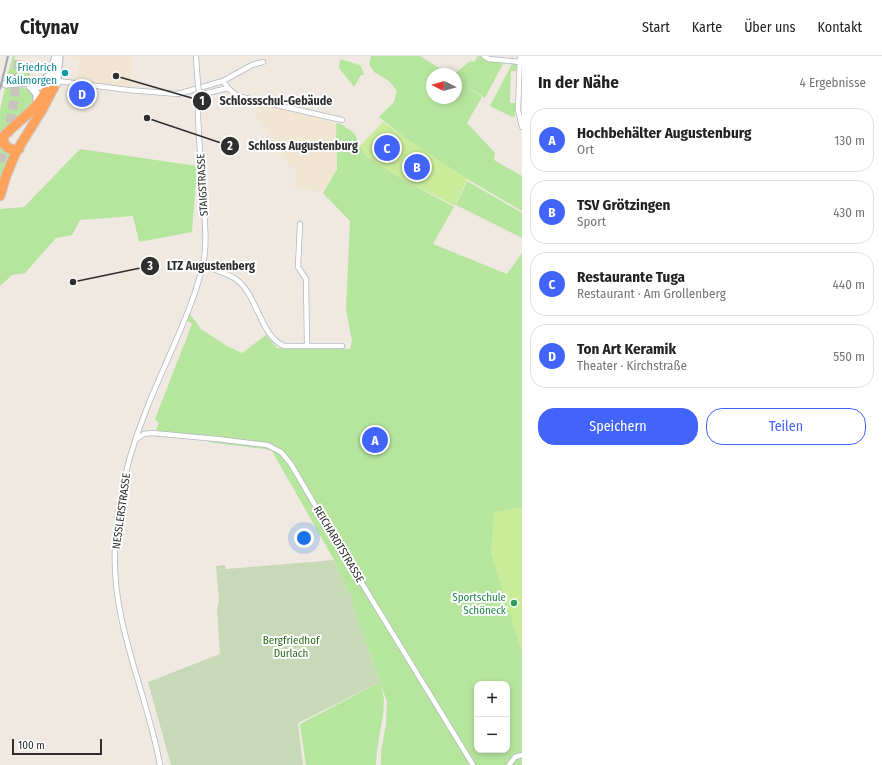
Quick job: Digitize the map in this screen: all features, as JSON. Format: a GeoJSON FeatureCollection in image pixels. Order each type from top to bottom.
{"type":"FeatureCollection","features":[{"type":"Feature","properties":{"kind":"highway"},"geometry":{"type":"LineString","coordinates":[[19,149],[14,150],[6,147],[2,138],[37,105],[42,99],[51,81]]}},
{"type":"Feature","properties":{"kind":"highway"},"geometry":{"type":"LineString","coordinates":[[0,196],[8,170],[42,110],[51,81]]}},
{"type":"Feature","properties":{"kind":"highway"},"geometry":{"type":"LineString","coordinates":[[13,126],[21,124],[25,127],[25,138]]}},
{"type":"Feature","properties":{"kind":"street"},"geometry":{"type":"LineString","coordinates":[[51,81],[56,56]]}},
{"type":"Feature","properties":{"kind":"street"},"geometry":{"type":"LineString","coordinates":[[22,83],[30,86],[41,87],[51,81],[60,56]]}},
{"type":"Feature","properties":{"kind":"street","name":"STAIGSTRASSE"},"geometry":{"type":"LineString","coordinates":[[196,56],[205,235],[203,265]]}},
{"type":"Feature","properties":{"kind":"street"},"geometry":{"type":"LineString","coordinates":[[484,56],[489,59],[520,62]]}},
{"type":"Feature","properties":{"kind":"street"},"geometry":{"type":"LineString","coordinates":[[520,56],[518,110],[522,127]]}},
{"type":"Feature","properties":{"kind":"street"},"geometry":{"type":"LineString","coordinates":[[6,84],[51,81],[178,94],[223,81],[252,65],[263,62]]}},
{"type":"Feature","properties":{"kind":"street"},"geometry":{"type":"LineString","coordinates":[[223,81],[237,96],[342,120]]}},
{"type":"Feature","properties":{"kind":"street"},"geometry":{"type":"LineString","coordinates":[[30,86],[37,94],[37,105]]}},
{"type":"Feature","properties":{"kind":"street"},"geometry":{"type":"LineString","coordinates":[[199,93],[228,88]]}},
{"type":"Feature","properties":{"kind":"street"},"geometry":{"type":"LineString","coordinates":[[300,224],[298,267],[306,279],[307,346]]}},
{"type":"Feature","properties":{"kind":"street"},"geometry":{"type":"LineString","coordinates":[[203,265],[236,279],[251,297],[270,334],[279,344],[284,346],[342,346]]}},
{"type":"Feature","properties":{"kind":"street","name":"NESSLERSTRASSE"},"geometry":{"type":"LineString","coordinates":[[160,765],[122,619],[116,577],[115,549],[118,518],[127,468],[146,409],[193,296],[203,265]]}},
{"type":"Feature","properties":{"kind":"street","name":"REICHARDTSTRASSE"},"geometry":{"type":"LineString","coordinates":[[136,439],[144,434],[152,433],[217,439],[267,445],[275,448],[284,455],[291,464],[333,536],[473,765]]}},
{"type":"Feature","properties":{"kind":"street"},"geometry":{"type":"LineString","coordinates":[[509,765],[515,757],[522,755]]}},
{"type":"Feature","properties":{"kind":"shaded area"},"geometry":{"type":"Polygon","coordinates":[[[73,56],[133,56],[130,88],[76,81],[79,61],[72,60],[73,56]]]}},
{"type":"Feature","properties":{"kind":"shaded area"},"geometry":{"type":"Polygon","coordinates":[[[259,104],[336,123],[336,169],[323,191],[294,189],[296,172],[274,148],[274,141],[256,115],[259,104]]]}},
{"type":"Feature","properties":{"kind":"green space"},"geometry":{"type":"Polygon","coordinates":[[[13,56],[15,56],[14,62],[29,64],[30,76],[7,76],[13,56]]]}},
{"type":"Feature","properties":{"kind":"green space"},"geometry":{"type":"Polygon","coordinates":[[[371,56],[420,56],[439,68],[426,68],[426,104],[462,104],[462,83],[482,97],[467,123],[495,153],[494,160],[522,176],[522,211],[467,179],[405,138],[379,117],[394,102],[397,91],[389,81],[374,72],[369,64],[371,56]]]}},
{"type":"Feature","properties":{"kind":"green space"},"geometry":{"type":"Polygon","coordinates":[[[478,56],[481,56],[488,61],[504,62],[485,98],[462,83],[461,68],[470,61],[474,62],[478,56]]]}},
{"type":"Feature","properties":{"kind":"green space"},"geometry":{"type":"Polygon","coordinates":[[[340,59],[360,65],[364,74],[361,75],[354,87],[339,68],[340,59]]]}},
{"type":"Feature","properties":{"kind":"green space"},"geometry":{"type":"Polygon","coordinates":[[[512,64],[517,64],[516,71],[511,71],[510,103],[515,103],[515,116],[512,117],[490,106],[512,64]]]}},
{"type":"Feature","properties":{"kind":"green space"},"geometry":{"type":"Polygon","coordinates":[[[5,88],[24,88],[30,92],[35,102],[0,136],[0,110],[5,88]]]}},
{"type":"Feature","properties":{"kind":"green space"},"geometry":{"type":"Polygon","coordinates":[[[383,122],[467,179],[455,206],[402,179],[366,156],[361,145],[383,122]]]}},
{"type":"Feature","properties":{"kind":"green space"},"geometry":{"type":"Polygon","coordinates":[[[336,123],[341,124],[354,133],[366,156],[402,179],[454,207],[433,244],[507,274],[522,253],[522,765],[381,765],[381,751],[386,725],[387,701],[381,686],[384,699],[383,715],[376,765],[306,765],[300,724],[380,682],[352,604],[352,593],[348,593],[334,560],[272,451],[215,443],[156,430],[159,423],[155,419],[192,324],[187,321],[190,314],[201,329],[227,346],[242,353],[266,335],[277,348],[350,349],[352,341],[346,309],[350,221],[323,193],[337,169],[336,123]]]}},
{"type":"Feature","properties":{"kind":"green space"},"geometry":{"type":"Polygon","coordinates":[[[0,144],[12,154],[0,189],[0,144]]]}},
{"type":"Feature","properties":{"kind":"green space"},"geometry":{"type":"Polygon","coordinates":[[[80,149],[197,166],[192,232],[139,242],[133,216],[80,220],[72,235],[56,238],[25,273],[12,275],[0,286],[0,209],[24,207],[80,149]]]}},
{"type":"Feature","properties":{"kind":"green space"},"geometry":{"type":"Polygon","coordinates":[[[467,181],[522,213],[522,238],[456,205],[467,181]]]}},
{"type":"Feature","properties":{"kind":"green space","name":"Sportschule Schöneck"},"geometry":{"type":"Polygon","coordinates":[[[522,507],[522,653],[491,553],[494,512],[522,507]]]}},
{"type":"Feature","properties":{"kind":"green space","name":"Bergfriedhof Durlach"},"geometry":{"type":"Polygon","coordinates":[[[334,560],[348,593],[352,593],[352,604],[380,682],[298,723],[303,765],[171,765],[148,682],[220,654],[217,610],[219,601],[216,566],[225,565],[226,569],[334,560]]]}},
{"type":"Feature","properties":{"kind":"tunnel"},"geometry":{"type":"LineString","coordinates":[[0,162],[10,123],[19,56]]}},
{"type":"Feature","properties":{"kind":"railway"},"geometry":{"type":"LineString","coordinates":[[0,89],[8,56]]}},
{"type":"Feature","properties":{"kind":"place","name":"Friedrich Kallmorgen"},"geometry":{"type":"Point","coordinates":[65,73]}},
{"type":"Feature","properties":{"kind":"place","name":"Schlossschul-Gebäude"},"geometry":{"type":"Point","coordinates":[116,76]}},
{"type":"Feature","properties":{"kind":"place","name":"Ton Art Keramik"},"geometry":{"type":"Point","coordinates":[82,94]}},
{"type":"Feature","properties":{"kind":"place","name":"Schloss Augustenburg"},"geometry":{"type":"Point","coordinates":[147,118]}},
{"type":"Feature","properties":{"kind":"place","name":"Restaurante Tuga"},"geometry":{"type":"Point","coordinates":[387,148]}},
{"type":"Feature","properties":{"kind":"place","name":"TSV Grötzingen"},"geometry":{"type":"Point","coordinates":[417,167]}},
{"type":"Feature","properties":{"kind":"place","name":"LTZ Augustenberg"},"geometry":{"type":"Point","coordinates":[73,282]}},
{"type":"Feature","properties":{"kind":"place","name":"Hochbehälter Augustenburg"},"geometry":{"type":"Point","coordinates":[375,440]}},
{"type":"Feature","properties":{"kind":"place","name":"Sportschule Schöneck"},"geometry":{"type":"Point","coordinates":[514,603]}}]}
